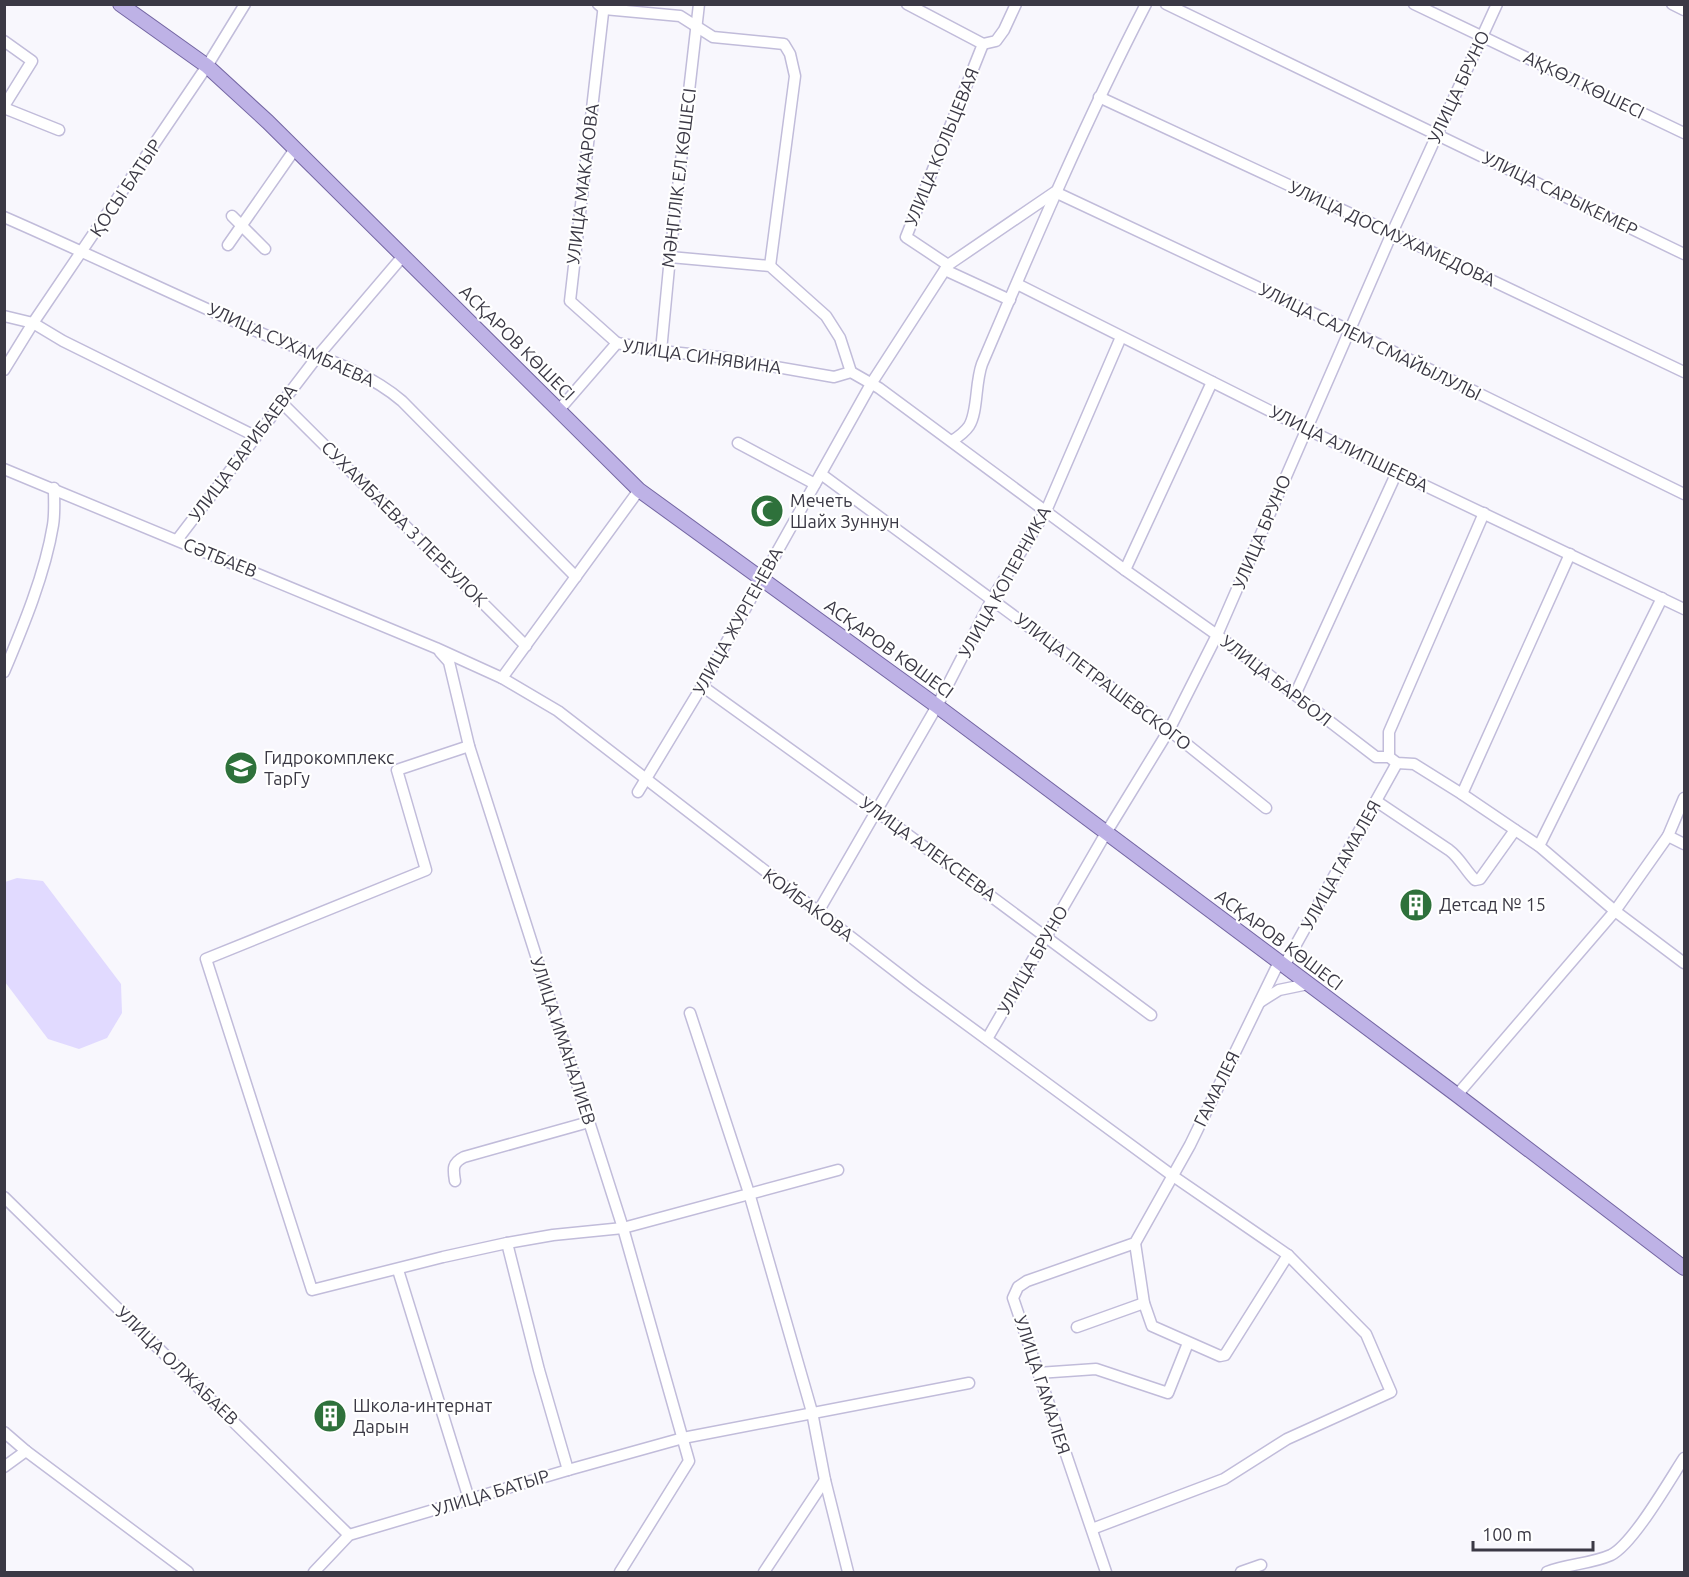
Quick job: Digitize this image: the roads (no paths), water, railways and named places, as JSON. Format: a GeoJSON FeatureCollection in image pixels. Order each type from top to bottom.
{"type":"FeatureCollection","features":[{"type":"Feature","properties":{"kind":"main road","name":"АСҚАРОВ КӨШЕСІ"},"geometry":{"type":"LineString","coordinates":[[120,4],[207,66],[295,149],[639,490],[937,706],[1684,1268]]}},
{"type":"Feature","properties":{"kind":"street","name":"ҚОСЫ БАТЫР"},"geometry":{"type":"LineString","coordinates":[[4,370],[33,323],[84,251],[207,66],[245,4]]}},
{"type":"Feature","properties":{"kind":"street","name":"МӘҢГІЛІК ЕЛ КӨШЕСІ"},"geometry":{"type":"LineString","coordinates":[[661,351],[699,4]]}},
{"type":"Feature","properties":{"kind":"street"},"geometry":{"type":"LineString","coordinates":[[907,4],[983,44],[996,41],[1004,30],[1016,4]]}},
{"type":"Feature","properties":{"kind":"street"},"geometry":{"type":"LineString","coordinates":[[952,441],[969,426],[973,416],[978,375],[1055,192],[1146,4]]}},
{"type":"Feature","properties":{"kind":"street","name":"УЛИЦА САРЫКЕМЕР"},"geometry":{"type":"LineString","coordinates":[[1166,4],[1684,254]]}},
{"type":"Feature","properties":{"kind":"street","name":"АҚКӨЛ КӨШЕСІ"},"geometry":{"type":"LineString","coordinates":[[1414,4],[1684,133]]}},
{"type":"Feature","properties":{"kind":"street","name":"УЛИЦА БРУНО"},"geometry":{"type":"LineString","coordinates":[[987,1039],[1106,833],[1169,730],[1217,635],[1392,233],[1497,4]]}},
{"type":"Feature","properties":{"kind":"street"},"geometry":{"type":"LineString","coordinates":[[1672,4],[1684,10]]}},
{"type":"Feature","properties":{"kind":"street"},"geometry":{"type":"LineString","coordinates":[[602,6],[680,16],[713,37],[784,44],[790,54],[795,76],[770,266]]}},
{"type":"Feature","properties":{"kind":"street","name":"УЛИЦА МАКАРОВА"},"geometry":{"type":"LineString","coordinates":[[602,6],[570,301],[617,343]]}},
{"type":"Feature","properties":{"kind":"street"},"geometry":{"type":"LineString","coordinates":[[4,41],[32,61],[4,107],[59,130]]}},
{"type":"Feature","properties":{"kind":"street","name":"УЛИЦА КОЛЬЦЕВАЯ"},"geometry":{"type":"LineString","coordinates":[[946,267],[906,237],[983,44]]}},
{"type":"Feature","properties":{"kind":"street","name":"УЛИЦА ДОСМУХАМЕДОВА"},"geometry":{"type":"LineString","coordinates":[[1099,97],[1684,372]]}},
{"type":"Feature","properties":{"kind":"street"},"geometry":{"type":"LineString","coordinates":[[228,245],[295,149]]}},
{"type":"Feature","properties":{"kind":"street"},"geometry":{"type":"LineString","coordinates":[[1010,300],[946,267],[1055,192]]}},
{"type":"Feature","properties":{"kind":"street","name":"УЛИЦА САЛЕМ СМАЙЫЛУЛЫ"},"geometry":{"type":"LineString","coordinates":[[1055,192],[1351,331],[1684,494]]}},
{"type":"Feature","properties":{"kind":"street"},"geometry":{"type":"LineString","coordinates":[[232,216],[265,249]]}},
{"type":"Feature","properties":{"kind":"street","name":"УЛИЦА СУХАМБАЕВА"},"geometry":{"type":"LineString","coordinates":[[4,217],[84,251],[252,330],[365,375],[392,392],[576,577]]}},
{"type":"Feature","properties":{"kind":"street","name":"УЛИЦА БАРИБАЕВА"},"geometry":{"type":"LineString","coordinates":[[177,540],[281,402],[403,256]]}},
{"type":"Feature","properties":{"kind":"street"},"geometry":{"type":"LineString","coordinates":[[670,257],[770,266],[826,316],[840,338],[851,372],[871,384]]}},
{"type":"Feature","properties":{"kind":"street","name":"УЛИЦА ЖУРГЕНЕВА"},"geometry":{"type":"LineString","coordinates":[[638,792],[702,686],[871,384],[946,267]]}},
{"type":"Feature","properties":{"kind":"street","name":"УЛИЦА АЛИПШЕЕВА"},"geometry":{"type":"LineString","coordinates":[[1017,284],[1306,429],[1684,609]]}},
{"type":"Feature","properties":{"kind":"street"},"geometry":{"type":"LineString","coordinates":[[4,315],[33,323],[63,341],[255,436]]}},
{"type":"Feature","properties":{"kind":"street","name":"УЛИЦА КОПЕРНИКА"},"geometry":{"type":"LineString","coordinates":[[818,912],[937,706],[992,598],[1046,511],[1121,337]]}},
{"type":"Feature","properties":{"kind":"street","name":"УЛИЦА СИНЯВИНА"},"geometry":{"type":"LineString","coordinates":[[559,410],[617,343],[661,351],[719,357],[834,377],[851,372]]}},
{"type":"Feature","properties":{"kind":"street"},"geometry":{"type":"LineString","coordinates":[[1125,570],[1212,382]]}},
{"type":"Feature","properties":{"kind":"street","name":"УЛИЦА БАРБОЛ"},"geometry":{"type":"LineString","coordinates":[[871,384],[1217,635],[1376,757],[1413,764],[1539,846],[1615,911],[1684,963]]}},
{"type":"Feature","properties":{"kind":"street","name":"СУХАМБАЕВА 3 ПЕРЕУЛОК"},"geometry":{"type":"LineString","coordinates":[[281,402],[526,646]]}},
{"type":"Feature","properties":{"kind":"street","name":"УЛИЦА ПЕТРАШЕВСКОГО"},"geometry":{"type":"LineString","coordinates":[[738,443],[818,479],[992,598],[1169,730],[1266,808]]}},
{"type":"Feature","properties":{"kind":"street","name":"СӘТБАЕВ"},"geometry":{"type":"LineString","coordinates":[[4,469],[436,648]]}},
{"type":"Feature","properties":{"kind":"street"},"geometry":{"type":"LineString","coordinates":[[1295,695],[1397,472]]}},
{"type":"Feature","properties":{"kind":"street"},"geometry":{"type":"LineString","coordinates":[[4,672],[49,547],[54,523],[54,488]]}},
{"type":"Feature","properties":{"kind":"street"},"geometry":{"type":"LineString","coordinates":[[502,678],[639,490]]}},
{"type":"Feature","properties":{"kind":"street"},"geometry":{"type":"LineString","coordinates":[[1393,760],[1389,732],[1484,513]]}},
{"type":"Feature","properties":{"kind":"street"},"geometry":{"type":"LineString","coordinates":[[1462,794],[1570,554]]}},
{"type":"Feature","properties":{"kind":"street"},"geometry":{"type":"LineString","coordinates":[[1539,846],[1662,598]]}},
{"type":"Feature","properties":{"kind":"street","name":"КОЙБАКОВА"},"geometry":{"type":"LineString","coordinates":[[436,648],[502,678],[558,711],[987,1039],[1173,1176],[1288,1255],[1366,1334],[1390,1392],[1287,1439],[1224,1479],[1092,1529]]}},
{"type":"Feature","properties":{"kind":"street","name":"УЛИЦА ИМАНАЛИЕВ"},"geometry":{"type":"LineString","coordinates":[[436,648],[449,662],[469,746],[623,1228],[689,1461],[621,1572]]}},
{"type":"Feature","properties":{"kind":"street","name":"УЛИЦА АЛЕКСЕЕВА"},"geometry":{"type":"LineString","coordinates":[[702,686],[876,811],[1151,1015]]}},
{"type":"Feature","properties":{"kind":"street"},"geometry":{"type":"LineString","coordinates":[[469,746],[397,770],[426,870],[206,959],[312,1290],[507,1243],[553,1235],[623,1228],[838,1170]]}},
{"type":"Feature","properties":{"kind":"street","name":"УЛИЦА ГАМАЛЕЯ"},"geometry":{"type":"LineString","coordinates":[[1259,1002],[1376,801],[1393,760]]}},
{"type":"Feature","properties":{"kind":"street"},"geometry":{"type":"LineString","coordinates":[[1457,1095],[1615,911],[1668,836],[1684,798]]}},
{"type":"Feature","properties":{"kind":"street"},"geometry":{"type":"LineString","coordinates":[[1376,801],[1454,854],[1475,880],[1480,879],[1515,830]]}},
{"type":"Feature","properties":{"kind":"street"},"geometry":{"type":"LineString","coordinates":[[1668,836],[1684,844]]}},
{"type":"Feature","properties":{"kind":"street"},"geometry":{"type":"LineString","coordinates":[[1259,1002],[1279,990],[1308,984]]}},
{"type":"Feature","properties":{"kind":"street","name":"ГАМАЛЕЯ"},"geometry":{"type":"LineString","coordinates":[[1173,1176],[1259,1002]]}},
{"type":"Feature","properties":{"kind":"street"},"geometry":{"type":"LineString","coordinates":[[690,1013],[749,1193],[812,1412],[825,1480],[848,1572]]}},
{"type":"Feature","properties":{"kind":"street"},"geometry":{"type":"LineString","coordinates":[[455,1181],[453,1168],[457,1161],[464,1157],[589,1122]]}},
{"type":"Feature","properties":{"kind":"street"},"geometry":{"type":"LineString","coordinates":[[1173,1176],[1135,1243],[1144,1303],[1154,1327],[1220,1356],[1225,1355],[1288,1255]]}},
{"type":"Feature","properties":{"kind":"street","name":"УЛИЦА ОЛЖАБАЕВ"},"geometry":{"type":"LineString","coordinates":[[4,1197],[349,1535]]}},
{"type":"Feature","properties":{"kind":"street"},"geometry":{"type":"LineString","coordinates":[[507,1243],[539,1370],[568,1470]]}},
{"type":"Feature","properties":{"kind":"street","name":"УЛИЦА ГАМАЛЕЯ"},"geometry":{"type":"LineString","coordinates":[[1106,1572],[1013,1298],[1018,1287],[1027,1281],[1135,1243]]}},
{"type":"Feature","properties":{"kind":"street"},"geometry":{"type":"LineString","coordinates":[[398,1270],[469,1499]]}},
{"type":"Feature","properties":{"kind":"street"},"geometry":{"type":"LineString","coordinates":[[1077,1327],[1144,1303]]}},
{"type":"Feature","properties":{"kind":"street"},"geometry":{"type":"LineString","coordinates":[[1038,1373],[1096,1369],[1168,1393],[1188,1343]]}},
{"type":"Feature","properties":{"kind":"street","name":"УЛИЦА БАТЫР"},"geometry":{"type":"LineString","coordinates":[[314,1572],[349,1535],[568,1470],[683,1438],[969,1383]]}},
{"type":"Feature","properties":{"kind":"street"},"geometry":{"type":"LineString","coordinates":[[4,1432],[188,1572]]}},
{"type":"Feature","properties":{"kind":"street"},"geometry":{"type":"LineString","coordinates":[[4,1467],[26,1451]]}},
{"type":"Feature","properties":{"kind":"street"},"geometry":{"type":"LineString","coordinates":[[1548,1572],[1610,1555],[1620,1549],[1637,1528],[1684,1458]]}},
{"type":"Feature","properties":{"kind":"street"},"geometry":{"type":"LineString","coordinates":[[764,1572],[825,1480]]}},
{"type":"Feature","properties":{"kind":"street"},"geometry":{"type":"LineString","coordinates":[[1241,1572],[1261,1565]]}},
{"type":"Feature","properties":{"kind":"place","name":"Мечеть Шайх Зуннун"},"geometry":{"type":"Point","coordinates":[767,511]}},
{"type":"Feature","properties":{"kind":"place","name":"Гидрокомплекс ТарГу"},"geometry":{"type":"Point","coordinates":[241,768]}},
{"type":"Feature","properties":{"kind":"place","name":"Детсад № 15"},"geometry":{"type":"Point","coordinates":[1416,905]}},
{"type":"Feature","properties":{"kind":"place","name":"Школа-интернат Дарын"},"geometry":{"type":"Point","coordinates":[330,1416]}}]}
